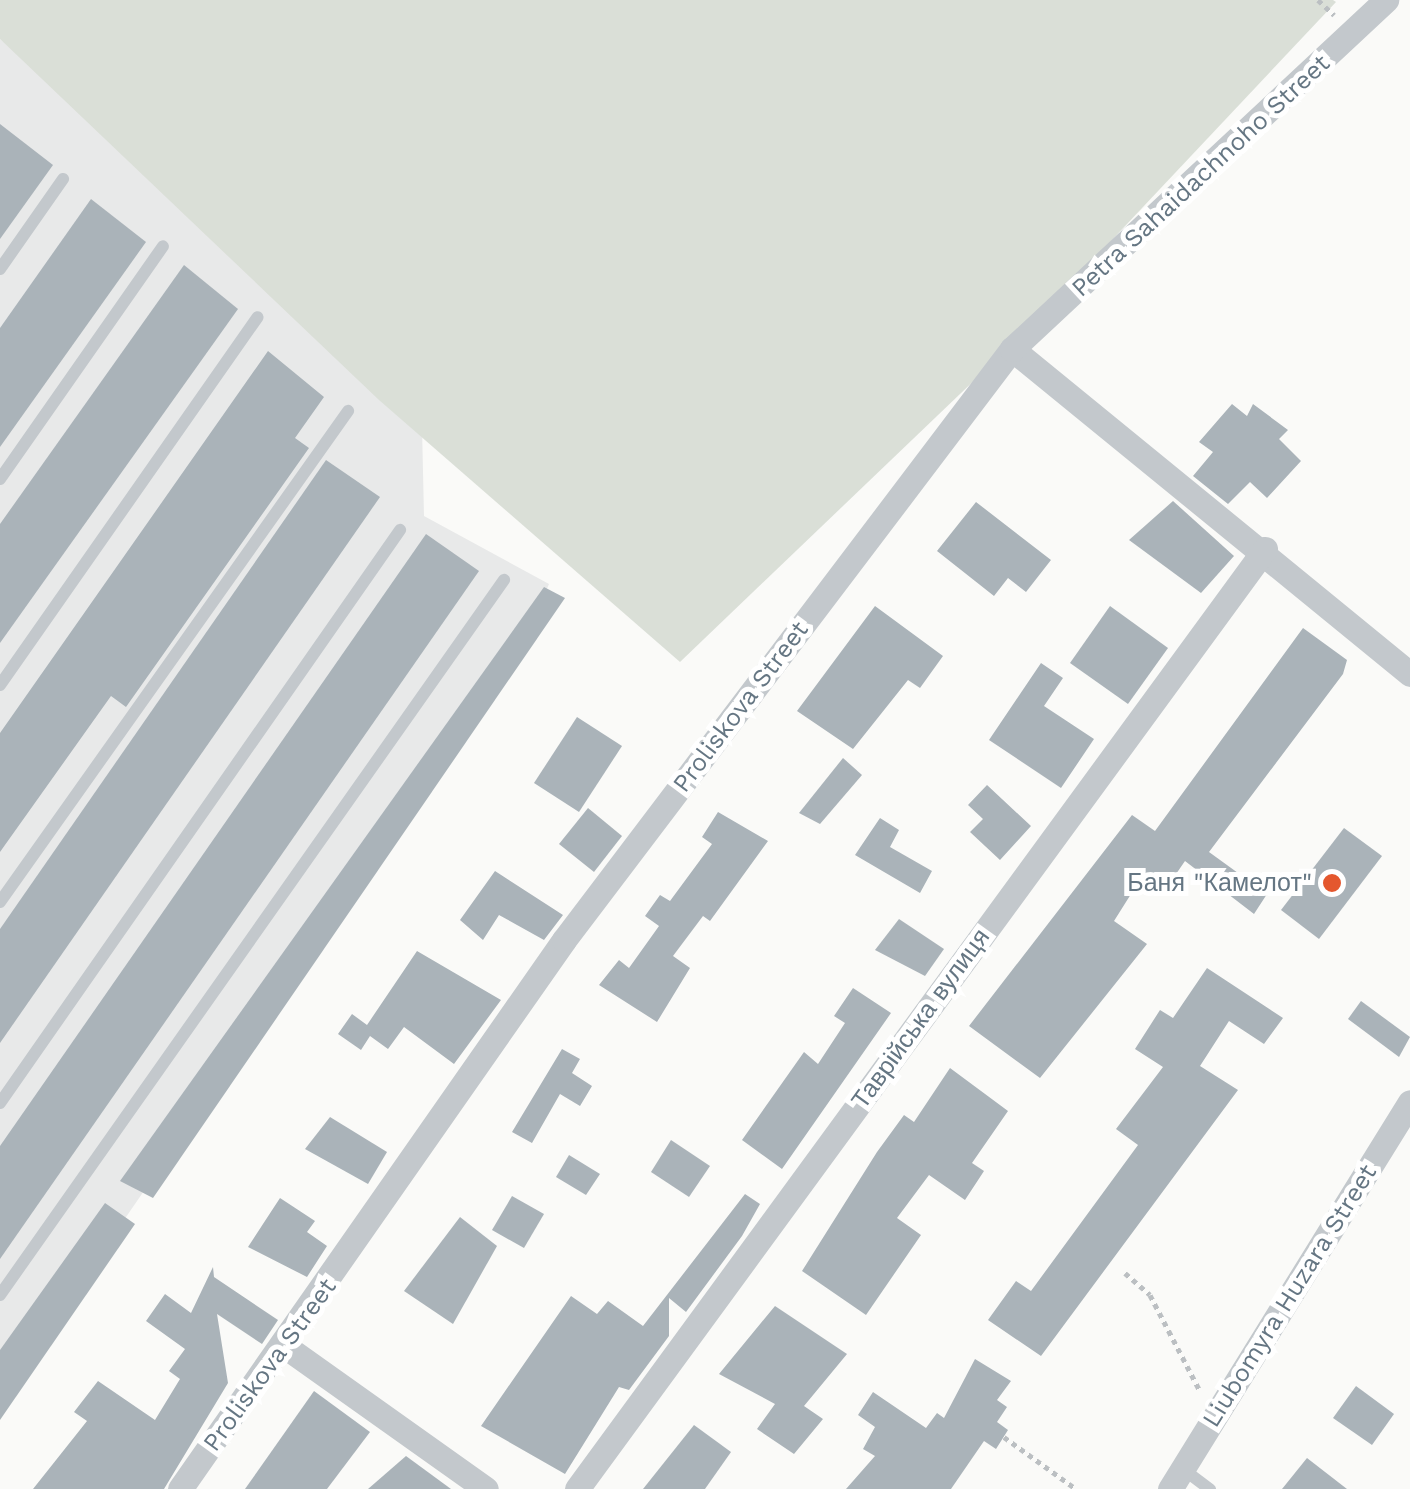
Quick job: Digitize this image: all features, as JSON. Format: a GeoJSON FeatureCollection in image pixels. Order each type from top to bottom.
{"type":"FeatureCollection","features":[{"type":"Feature","properties":{"kind":"street","name":"Petra Sahaidachnoho Street"},"geometry":{"type":"LineString","coordinates":[[1012,349],[1386,0]]}},
{"type":"Feature","properties":{"kind":"street"},"geometry":{"type":"LineString","coordinates":[[1012,349],[1265,549],[1410,674]]}},
{"type":"Feature","properties":{"kind":"street","name":"Proliskova Street"},"geometry":{"type":"LineString","coordinates":[[180,1489],[286,1347],[564,940],[1012,349]]}},
{"type":"Feature","properties":{"kind":"street","name":"Таврійська вулиця"},"geometry":{"type":"LineString","coordinates":[[577,1489],[1265,549]]}},
{"type":"Feature","properties":{"kind":"street","name":"Liubomyra Huzara Street"},"geometry":{"type":"LineString","coordinates":[[1176,1479],[1410,1102]]}},
{"type":"Feature","properties":{"kind":"street"},"geometry":{"type":"LineString","coordinates":[[286,1347],[486,1489]]}},
{"type":"Feature","properties":{"kind":"lane"},"geometry":{"type":"LineString","coordinates":[[0,269],[63,178]]}},
{"type":"Feature","properties":{"kind":"lane"},"geometry":{"type":"LineString","coordinates":[[0,479],[164,246]]}},
{"type":"Feature","properties":{"kind":"lane"},"geometry":{"type":"LineString","coordinates":[[0,684],[258,317]]}},
{"type":"Feature","properties":{"kind":"lane"},"geometry":{"type":"LineString","coordinates":[[0,902],[348,411]]}},
{"type":"Feature","properties":{"kind":"lane"},"geometry":{"type":"LineString","coordinates":[[0,1102],[400,530]]}},
{"type":"Feature","properties":{"kind":"lane"},"geometry":{"type":"LineString","coordinates":[[0,1295],[504,580]]}},
{"type":"Feature","properties":{"kind":"lane"},"geometry":{"type":"LineString","coordinates":[[1176,1479],[1210,1489]]}},
{"type":"Feature","properties":{"kind":"path"},"geometry":{"type":"LineString","coordinates":[[1125,1273],[1150,1294],[1214,1418]]}},
{"type":"Feature","properties":{"kind":"path"},"geometry":{"type":"LineString","coordinates":[[1004,1438],[1076,1489]]}},
{"type":"Feature","properties":{"kind":"shaded area"},"geometry":{"type":"Polygon","coordinates":[[[0,0],[1336,2],[1030,327],[680,662],[379,400],[0,39],[0,0]]]}},
{"type":"Feature","properties":{"kind":"shaded area"},"geometry":{"type":"Polygon","coordinates":[[[0,39],[421,382],[424,516],[549,584],[529,632],[0,1400],[0,39]]]}},
{"type":"Feature","properties":{"kind":"building"},"geometry":{"type":"Polygon","coordinates":[[[0,124],[53,165],[0,239],[0,124]]]}},
{"type":"Feature","properties":{"kind":"building"},"geometry":{"type":"Polygon","coordinates":[[[91,199],[146,242],[0,447],[0,328],[91,199]]]}},
{"type":"Feature","properties":{"kind":"building"},"geometry":{"type":"Polygon","coordinates":[[[184,265],[238,309],[0,643],[0,524],[184,265]]]}},
{"type":"Feature","properties":{"kind":"building"},"geometry":{"type":"Polygon","coordinates":[[[268,351],[324,397],[295,438],[309,448],[126,707],[111,696],[0,852],[0,733],[268,351]]]}},
{"type":"Feature","properties":{"kind":"building"},"geometry":{"type":"Polygon","coordinates":[[[1232,404],[1247,416],[1253,404],[1288,430],[1279,439],[1301,461],[1267,498],[1250,482],[1228,504],[1193,476],[1213,452],[1199,442],[1232,404]]]}},
{"type":"Feature","properties":{"kind":"building"},"geometry":{"type":"Polygon","coordinates":[[[326,460],[380,497],[0,1043],[0,929],[326,460]]]}},
{"type":"Feature","properties":{"kind":"building"},"geometry":{"type":"Polygon","coordinates":[[[1173,501],[1234,556],[1201,593],[1129,540],[1173,501]]]}},
{"type":"Feature","properties":{"kind":"building"},"geometry":{"type":"Polygon","coordinates":[[[976,502],[1051,560],[1026,592],[1008,578],[994,596],[937,551],[976,502]]]}},
{"type":"Feature","properties":{"kind":"building"},"geometry":{"type":"Polygon","coordinates":[[[426,534],[479,571],[0,1259],[0,1146],[426,534]]]}},
{"type":"Feature","properties":{"kind":"building"},"geometry":{"type":"Polygon","coordinates":[[[544,587],[565,598],[153,1198],[120,1181],[544,587]]]}},
{"type":"Feature","properties":{"kind":"building"},"geometry":{"type":"Polygon","coordinates":[[[875,606],[943,656],[920,688],[908,680],[853,749],[797,711],[875,606]]]}},
{"type":"Feature","properties":{"kind":"building"},"geometry":{"type":"Polygon","coordinates":[[[1110,606],[1168,648],[1128,704],[1070,663],[1110,606]]]}},
{"type":"Feature","properties":{"kind":"building"},"geometry":{"type":"Polygon","coordinates":[[[1303,628],[1347,660],[1343,674],[1209,852],[1267,894],[1254,914],[1185,861],[1165,890],[1143,875],[1114,921],[1147,944],[1040,1078],[969,1026],[1132,815],[1155,831],[1303,628]]]}},
{"type":"Feature","properties":{"kind":"building"},"geometry":{"type":"Polygon","coordinates":[[[1041,663],[1063,678],[1044,706],[1094,739],[1061,788],[989,740],[1041,663]]]}},
{"type":"Feature","properties":{"kind":"building"},"geometry":{"type":"Polygon","coordinates":[[[577,717],[622,746],[579,812],[534,783],[577,717]]]}},
{"type":"Feature","properties":{"kind":"building"},"geometry":{"type":"Polygon","coordinates":[[[843,758],[862,775],[820,824],[799,813],[843,758]]]}},
{"type":"Feature","properties":{"kind":"building"},"geometry":{"type":"Polygon","coordinates":[[[987,785],[1031,826],[1000,860],[970,832],[983,819],[968,805],[987,785]]]}},
{"type":"Feature","properties":{"kind":"building"},"geometry":{"type":"Polygon","coordinates":[[[588,808],[622,836],[594,872],[559,844],[588,808]]]}},
{"type":"Feature","properties":{"kind":"building"},"geometry":{"type":"Polygon","coordinates":[[[718,812],[768,841],[710,921],[703,916],[673,956],[690,968],[657,1022],[599,985],[619,960],[629,968],[659,926],[645,916],[660,895],[670,901],[712,844],[702,837],[718,812]]]}},
{"type":"Feature","properties":{"kind":"building"},"geometry":{"type":"Polygon","coordinates":[[[880,818],[899,830],[890,847],[932,871],[920,893],[855,855],[880,818]]]}},
{"type":"Feature","properties":{"kind":"building","name":"Баня \"Камелот\""},"geometry":{"type":"Polygon","coordinates":[[[1344,828],[1382,856],[1319,939],[1281,910],[1344,828]]]}},
{"type":"Feature","properties":{"kind":"building"},"geometry":{"type":"Polygon","coordinates":[[[495,871],[563,915],[544,940],[499,915],[483,940],[460,920],[495,871]]]}},
{"type":"Feature","properties":{"kind":"building"},"geometry":{"type":"Polygon","coordinates":[[[899,919],[944,949],[925,976],[875,950],[899,919]]]}},
{"type":"Feature","properties":{"kind":"building"},"geometry":{"type":"Polygon","coordinates":[[[417,951],[501,1000],[454,1064],[404,1027],[388,1049],[370,1036],[361,1050],[338,1034],[352,1014],[367,1025],[417,951]]]}},
{"type":"Feature","properties":{"kind":"building"},"geometry":{"type":"Polygon","coordinates":[[[1207,968],[1283,1018],[1264,1044],[1229,1021],[1200,1066],[1238,1090],[1041,1356],[988,1320],[1016,1281],[1031,1291],[1138,1145],[1116,1129],[1163,1067],[1135,1049],[1160,1010],[1173,1018],[1207,968]]]}},
{"type":"Feature","properties":{"kind":"building"},"geometry":{"type":"Polygon","coordinates":[[[853,988],[891,1013],[782,1169],[742,1140],[804,1052],[818,1064],[845,1023],[834,1016],[853,988]]]}},
{"type":"Feature","properties":{"kind":"building"},"geometry":{"type":"Polygon","coordinates":[[[1361,1001],[1410,1037],[1399,1057],[1348,1019],[1361,1001]]]}},
{"type":"Feature","properties":{"kind":"building"},"geometry":{"type":"Polygon","coordinates":[[[562,1049],[580,1059],[572,1073],[592,1086],[580,1106],[560,1094],[532,1143],[512,1132],[562,1049]]]}},
{"type":"Feature","properties":{"kind":"building"},"geometry":{"type":"Polygon","coordinates":[[[950,1068],[1008,1111],[972,1163],[984,1171],[965,1200],[929,1175],[897,1218],[921,1235],[866,1315],[802,1271],[877,1152],[904,1115],[914,1122],[950,1068]]]}},
{"type":"Feature","properties":{"kind":"building"},"geometry":{"type":"Polygon","coordinates":[[[330,1117],[387,1152],[368,1184],[305,1149],[330,1117]]]}},
{"type":"Feature","properties":{"kind":"building"},"geometry":{"type":"Polygon","coordinates":[[[671,1140],[710,1166],[689,1197],[651,1172],[671,1140]]]}},
{"type":"Feature","properties":{"kind":"building"},"geometry":{"type":"Polygon","coordinates":[[[569,1155],[600,1174],[586,1195],[556,1177],[569,1155]]]}},
{"type":"Feature","properties":{"kind":"building"},"geometry":{"type":"Polygon","coordinates":[[[745,1194],[760,1204],[742,1236],[686,1312],[669,1298],[669,1336],[629,1390],[619,1387],[565,1474],[481,1426],[571,1296],[597,1314],[608,1301],[643,1326],[745,1194]]]}},
{"type":"Feature","properties":{"kind":"building"},"geometry":{"type":"Polygon","coordinates":[[[512,1196],[544,1214],[524,1248],[492,1230],[512,1196]]]}},
{"type":"Feature","properties":{"kind":"building"},"geometry":{"type":"Polygon","coordinates":[[[280,1198],[315,1221],[307,1232],[327,1246],[307,1277],[248,1247],[280,1198]]]}},
{"type":"Feature","properties":{"kind":"building"},"geometry":{"type":"Polygon","coordinates":[[[105,1203],[135,1224],[0,1420],[0,1350],[105,1203]]]}},
{"type":"Feature","properties":{"kind":"building"},"geometry":{"type":"Polygon","coordinates":[[[460,1217],[497,1246],[453,1324],[404,1291],[460,1217]]]}},
{"type":"Feature","properties":{"kind":"building"},"geometry":{"type":"Polygon","coordinates":[[[213,1267],[214,1277],[278,1320],[262,1344],[217,1314],[228,1383],[164,1489],[33,1489],[87,1421],[74,1412],[98,1381],[155,1420],[180,1379],[169,1371],[185,1349],[146,1321],[165,1294],[191,1313],[213,1267]]]}},
{"type":"Feature","properties":{"kind":"building"},"geometry":{"type":"Polygon","coordinates":[[[775,1306],[847,1354],[804,1406],[823,1419],[794,1454],[757,1429],[775,1404],[719,1374],[775,1306]]]}},
{"type":"Feature","properties":{"kind":"building"},"geometry":{"type":"Polygon","coordinates":[[[975,1359],[1011,1381],[997,1400],[1007,1407],[997,1422],[1008,1430],[996,1449],[984,1441],[951,1489],[846,1489],[875,1456],[863,1449],[875,1427],[858,1415],[873,1392],[926,1428],[937,1413],[944,1418],[975,1359]]]}},
{"type":"Feature","properties":{"kind":"building"},"geometry":{"type":"Polygon","coordinates":[[[1356,1386],[1394,1414],[1372,1445],[1333,1418],[1356,1386]]]}},
{"type":"Feature","properties":{"kind":"building"},"geometry":{"type":"Polygon","coordinates":[[[314,1391],[370,1432],[327,1489],[245,1489],[314,1391]]]}},
{"type":"Feature","properties":{"kind":"building"},"geometry":{"type":"Polygon","coordinates":[[[694,1425],[731,1452],[705,1489],[643,1489],[694,1425]]]}},
{"type":"Feature","properties":{"kind":"building"},"geometry":{"type":"Polygon","coordinates":[[[406,1456],[451,1489],[368,1489],[406,1456]]]}},
{"type":"Feature","properties":{"kind":"building"},"geometry":{"type":"Polygon","coordinates":[[[1307,1458],[1347,1489],[1282,1489],[1307,1458]]]}},
{"type":"Feature","properties":{"kind":"place","name":"Баня \"Камелот\""},"geometry":{"type":"Point","coordinates":[1332,883]}}]}
